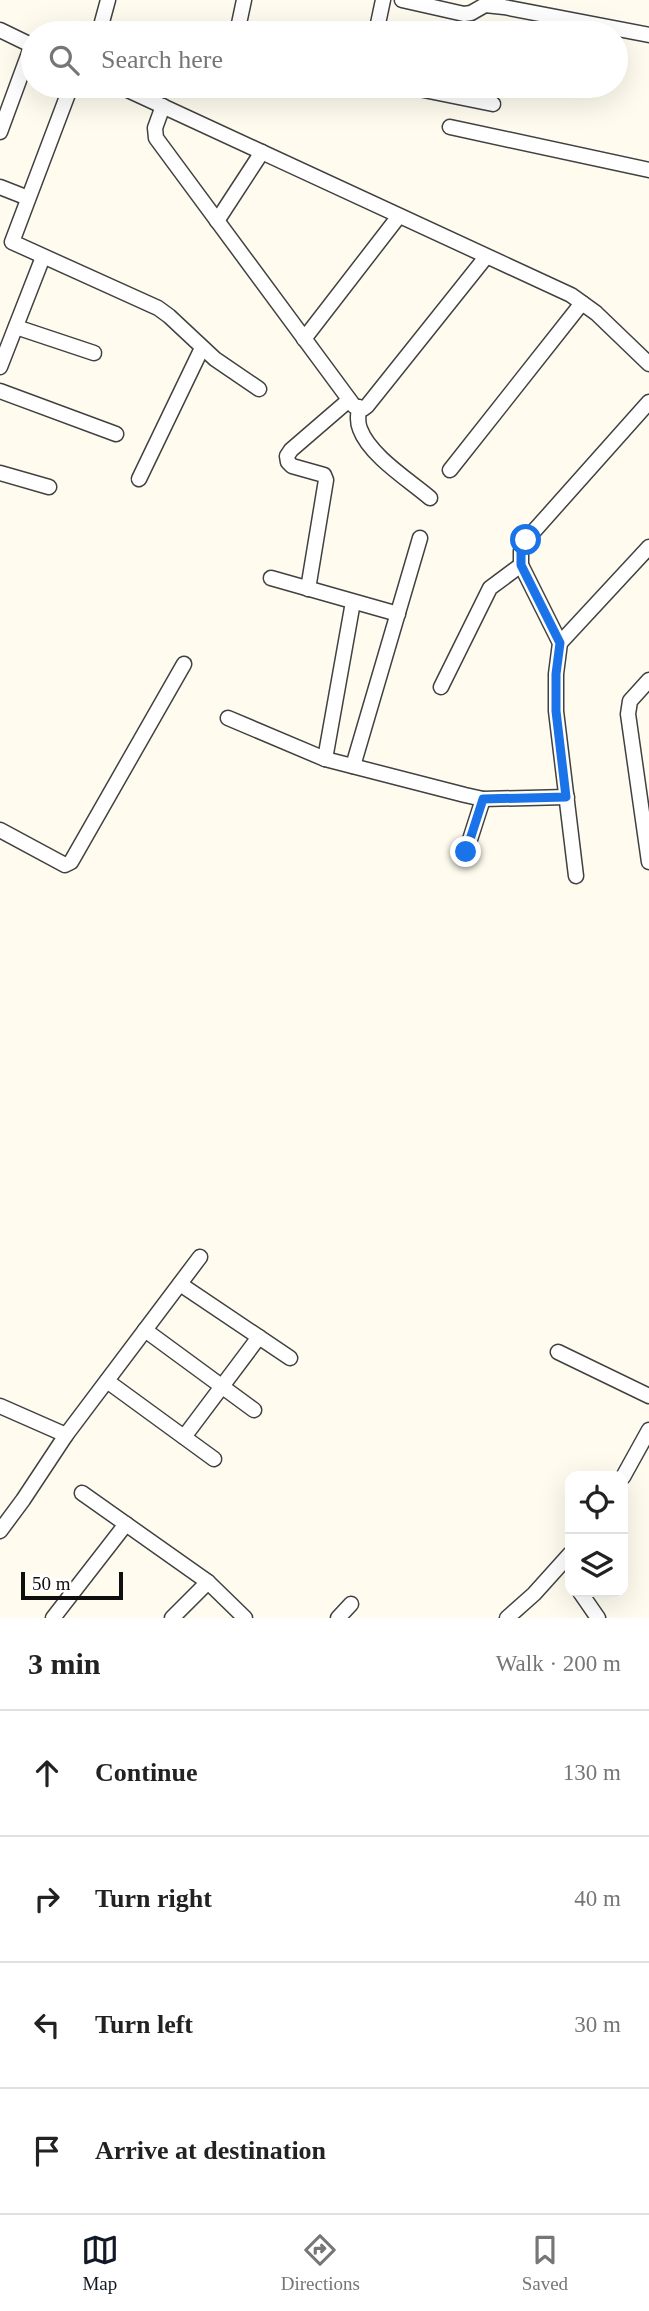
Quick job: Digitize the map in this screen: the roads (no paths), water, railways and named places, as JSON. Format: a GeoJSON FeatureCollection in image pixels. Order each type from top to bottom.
{"type":"FeatureCollection","features":[{"type":"Feature","properties":{"kind":"street"},"geometry":{"type":"LineString","coordinates":[[102,21],[108,0]]}},
{"type":"Feature","properties":{"kind":"street"},"geometry":{"type":"LineString","coordinates":[[240,21],[244,0]]}},
{"type":"Feature","properties":{"kind":"street"},"geometry":{"type":"LineString","coordinates":[[379,21],[383,0]]}},
{"type":"Feature","properties":{"kind":"street"},"geometry":{"type":"LineString","coordinates":[[402,0],[464,14],[485,5],[579,21]]}},
{"type":"Feature","properties":{"kind":"street"},"geometry":{"type":"LineString","coordinates":[[554,16],[558,0]]}},
{"type":"Feature","properties":{"kind":"street"},"geometry":{"type":"LineString","coordinates":[[0,30],[21,40]]}},
{"type":"Feature","properties":{"kind":"street"},"geometry":{"type":"LineString","coordinates":[[628,31],[649,35]]}},
{"type":"Feature","properties":{"kind":"street"},"geometry":{"type":"LineString","coordinates":[[0,132],[21,75]]}},
{"type":"Feature","properties":{"kind":"street"},"geometry":{"type":"LineString","coordinates":[[66,98],[12,242],[158,308],[215,359],[259,389]]}},
{"type":"Feature","properties":{"kind":"street"},"geometry":{"type":"LineString","coordinates":[[145,98],[571,295],[605,321],[649,364]]}},
{"type":"Feature","properties":{"kind":"street"},"geometry":{"type":"LineString","coordinates":[[463,98],[493,104]]}},
{"type":"Feature","properties":{"kind":"street"},"geometry":{"type":"LineString","coordinates":[[163,106],[155,128],[156,138],[304,339],[354,403],[363,409],[486,257]]}},
{"type":"Feature","properties":{"kind":"street"},"geometry":{"type":"LineString","coordinates":[[450,127],[649,170]]}},
{"type":"Feature","properties":{"kind":"street"},"geometry":{"type":"LineString","coordinates":[[217,222],[262,152]]}},
{"type":"Feature","properties":{"kind":"street"},"geometry":{"type":"LineString","coordinates":[[0,187],[28,198]]}},
{"type":"Feature","properties":{"kind":"street"},"geometry":{"type":"LineString","coordinates":[[304,339],[399,216]]}},
{"type":"Feature","properties":{"kind":"street"},"geometry":{"type":"LineString","coordinates":[[0,367],[43,257]]}},
{"type":"Feature","properties":{"kind":"street"},"geometry":{"type":"LineString","coordinates":[[450,470],[582,303]]}},
{"type":"Feature","properties":{"kind":"street"},"geometry":{"type":"LineString","coordinates":[[16,327],[93,353]]}},
{"type":"Feature","properties":{"kind":"street"},"geometry":{"type":"LineString","coordinates":[[139,479],[202,348]]}},
{"type":"Feature","properties":{"kind":"street"},"geometry":{"type":"LineString","coordinates":[[0,391],[116,434]]}},
{"type":"Feature","properties":{"kind":"street"},"geometry":{"type":"LineString","coordinates":[[576,876],[556,711],[556,674],[560,643],[521,565],[521,551],[526,540],[649,402]]}},
{"type":"Feature","properties":{"kind":"street"},"geometry":{"type":"LineString","coordinates":[[354,403],[365,438],[382,458],[430,498]]}},
{"type":"Feature","properties":{"kind":"street"},"geometry":{"type":"LineString","coordinates":[[307,589],[326,480],[324,475],[292,466],[287,456],[291,450],[354,403]]}},
{"type":"Feature","properties":{"kind":"street"},"geometry":{"type":"LineString","coordinates":[[0,473],[49,487]]}},
{"type":"Feature","properties":{"kind":"street"},"geometry":{"type":"LineString","coordinates":[[353,766],[420,538]]}},
{"type":"Feature","properties":{"kind":"street"},"geometry":{"type":"LineString","coordinates":[[560,643],[649,547]]}},
{"type":"Feature","properties":{"kind":"street"},"geometry":{"type":"LineString","coordinates":[[441,687],[490,588],[521,565]]}},
{"type":"Feature","properties":{"kind":"street"},"geometry":{"type":"LineString","coordinates":[[271,578],[398,614]]}},
{"type":"Feature","properties":{"kind":"street"},"geometry":{"type":"LineString","coordinates":[[325,759],[353,601]]}},
{"type":"Feature","properties":{"kind":"street"},"geometry":{"type":"LineString","coordinates":[[0,830],[65,865],[71,862],[184,664]]}},
{"type":"Feature","properties":{"kind":"street"},"geometry":{"type":"LineString","coordinates":[[649,681],[630,701],[628,714],[649,862]]}},
{"type":"Feature","properties":{"kind":"street"},"geometry":{"type":"LineString","coordinates":[[228,718],[325,759],[483,799],[566,797]]}},
{"type":"Feature","properties":{"kind":"street"},"geometry":{"type":"LineString","coordinates":[[466,852],[483,799]]}},
{"type":"Feature","properties":{"kind":"street"},"geometry":{"type":"LineString","coordinates":[[0,1531],[66,1435],[200,1257]]}},
{"type":"Feature","properties":{"kind":"street"},"geometry":{"type":"LineString","coordinates":[[180,1284],[290,1358]]}},
{"type":"Feature","properties":{"kind":"street"},"geometry":{"type":"LineString","coordinates":[[145,1330],[254,1410]]}},
{"type":"Feature","properties":{"kind":"street"},"geometry":{"type":"LineString","coordinates":[[184,1437],[259,1337]]}},
{"type":"Feature","properties":{"kind":"street"},"geometry":{"type":"LineString","coordinates":[[558,1352],[649,1396]]}},
{"type":"Feature","properties":{"kind":"street"},"geometry":{"type":"LineString","coordinates":[[107,1381],[214,1459]]}},
{"type":"Feature","properties":{"kind":"street"},"geometry":{"type":"LineString","coordinates":[[0,1406],[66,1435]]}},
{"type":"Feature","properties":{"kind":"street"},"geometry":{"type":"LineString","coordinates":[[626,1471],[649,1430]]}},
{"type":"Feature","properties":{"kind":"street"},"geometry":{"type":"LineString","coordinates":[[82,1493],[208,1582],[245,1618]]}},
{"type":"Feature","properties":{"kind":"street"},"geometry":{"type":"LineString","coordinates":[[52,1618],[126,1524]]}},
{"type":"Feature","properties":{"kind":"street"},"geometry":{"type":"LineString","coordinates":[[507,1618],[565,1560]]}},
{"type":"Feature","properties":{"kind":"street"},"geometry":{"type":"LineString","coordinates":[[172,1618],[208,1582]]}},
{"type":"Feature","properties":{"kind":"street"},"geometry":{"type":"LineString","coordinates":[[579,1618],[595,1614],[583,1597]]}},
{"type":"Feature","properties":{"kind":"street"},"geometry":{"type":"LineString","coordinates":[[338,1618],[351,1604]]}}]}
